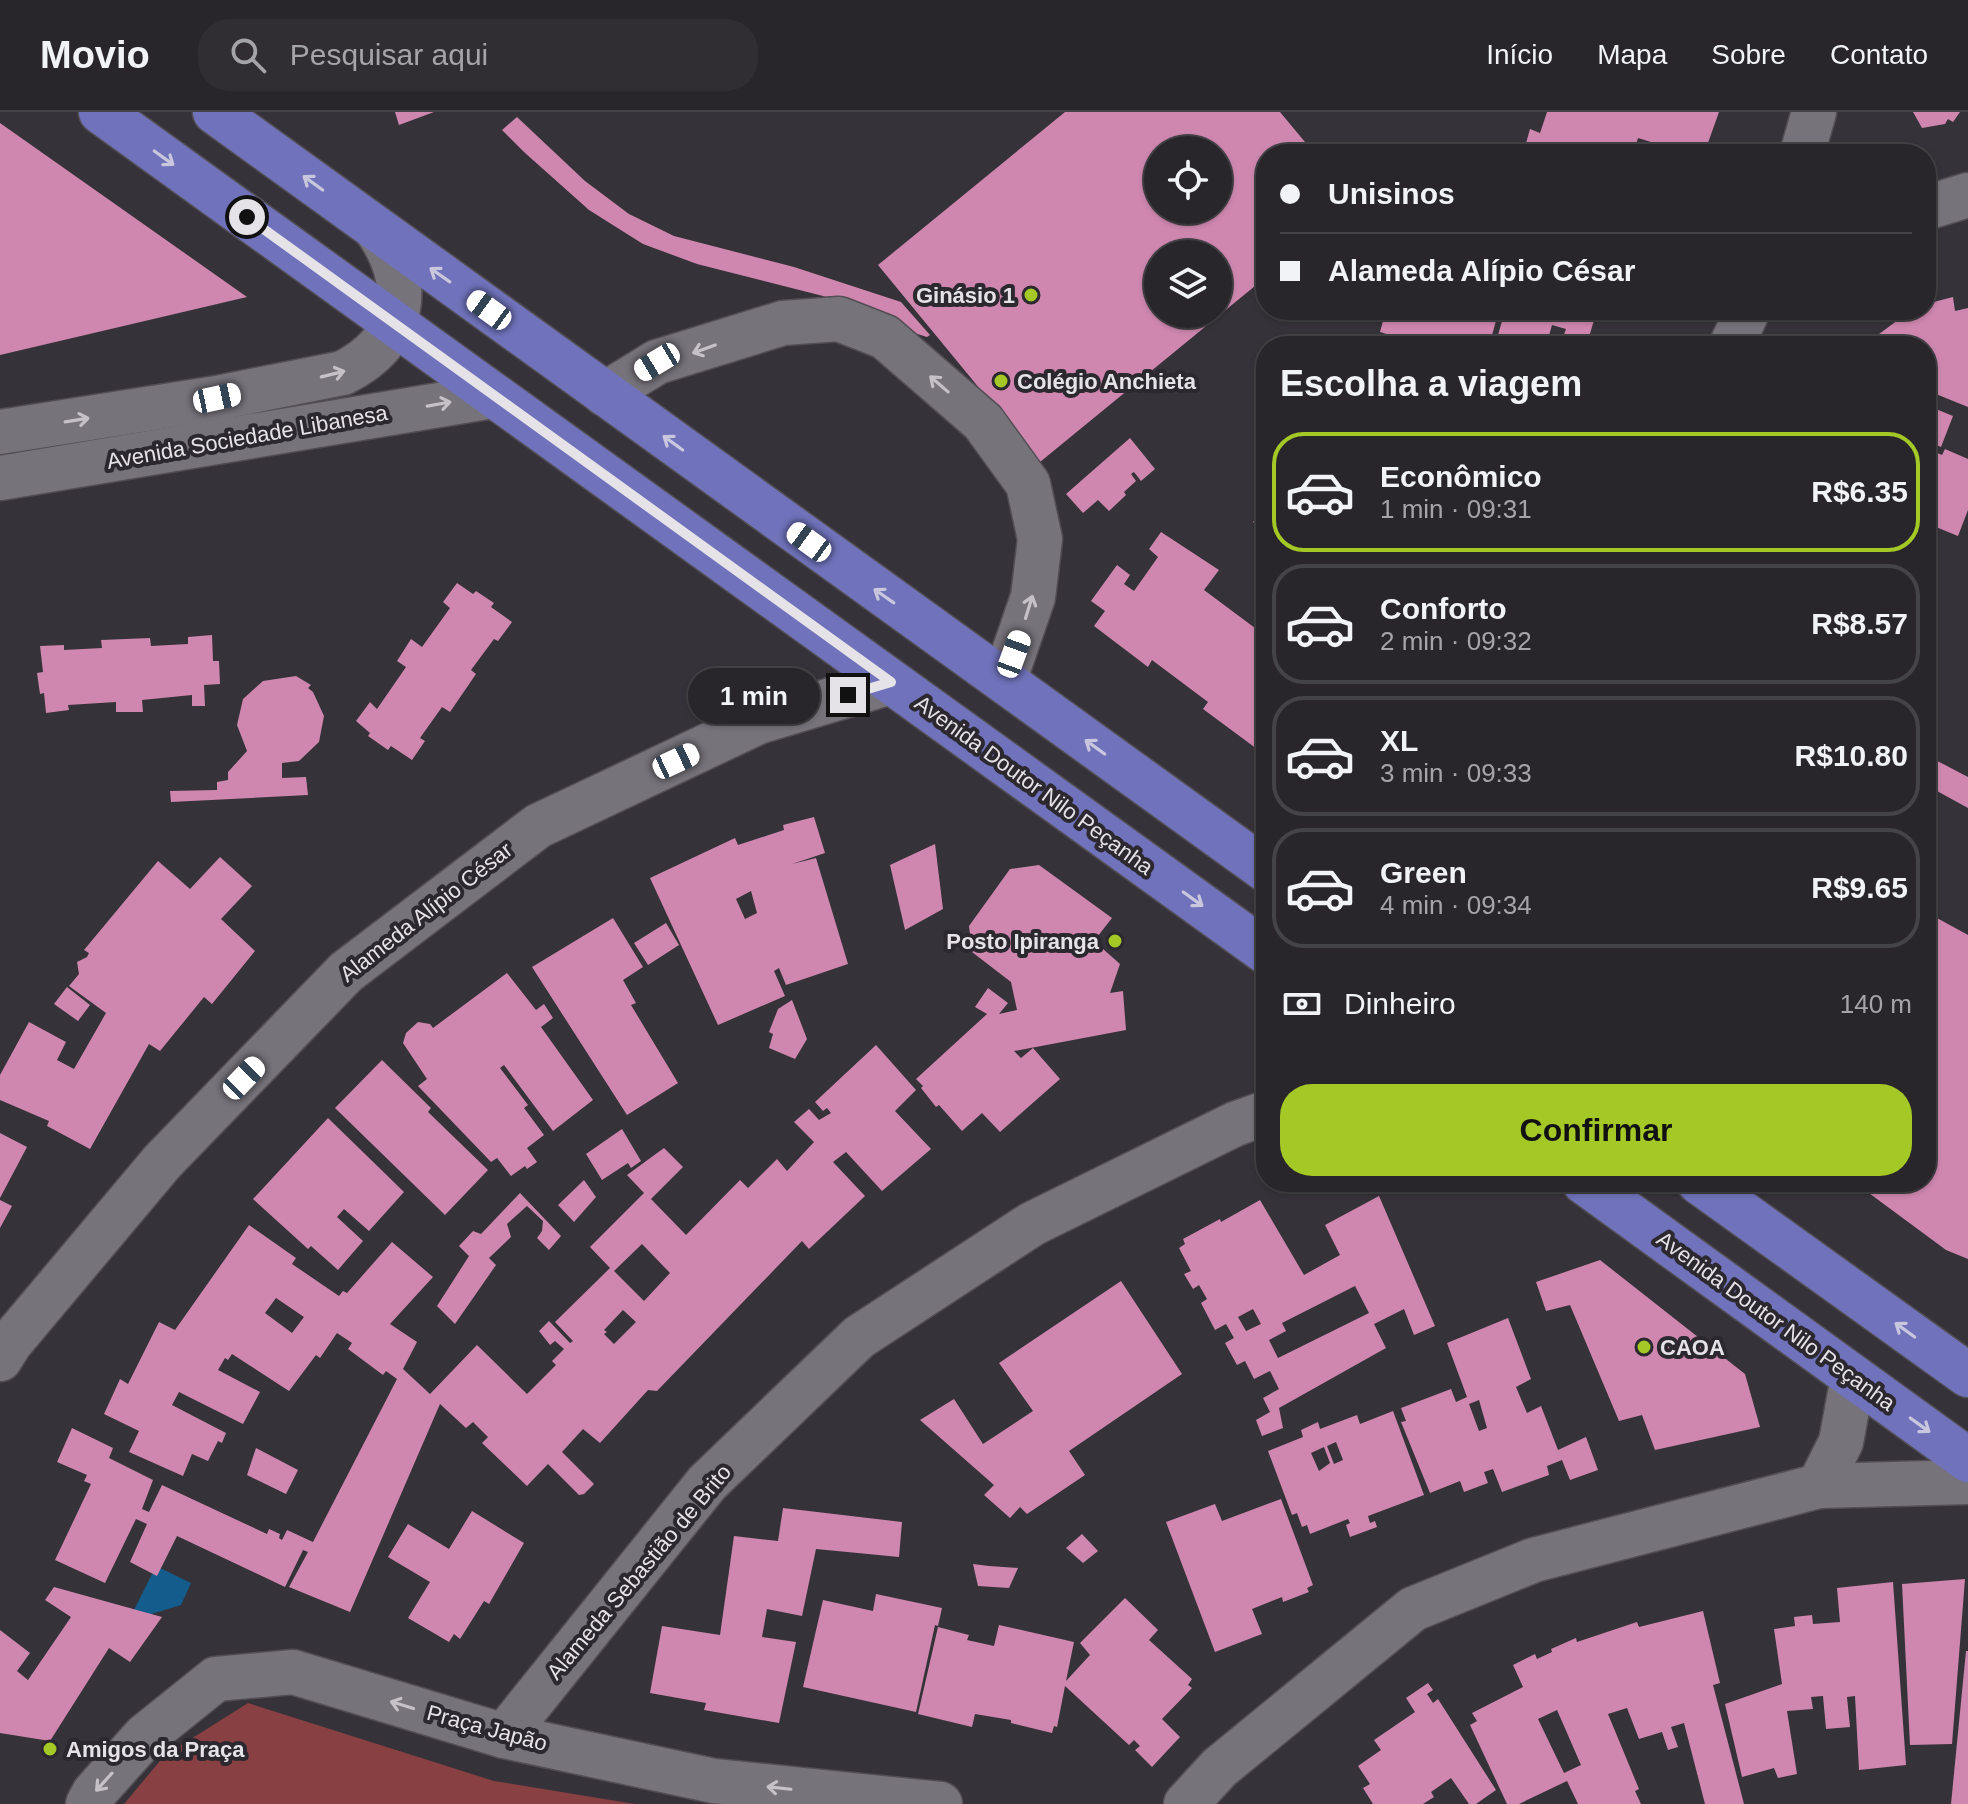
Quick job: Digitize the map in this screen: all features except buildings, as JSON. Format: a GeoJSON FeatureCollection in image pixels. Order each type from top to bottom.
{"type":"FeatureCollection","features":[{"type":"Feature","properties":{"kind":"main road","name":"Avenida Doutor Nilo Peçanha"},"geometry":{"type":"LineString","coordinates":[[101,112],[1256,945]]}},
{"type":"Feature","properties":{"kind":"main road"},"geometry":{"type":"LineString","coordinates":[[215,112],[1256,863]]}},
{"type":"Feature","properties":{"kind":"main road","name":"Avenida Doutor Nilo Peçanha"},"geometry":{"type":"LineString","coordinates":[[1598,1192],[1968,1460]]}},
{"type":"Feature","properties":{"kind":"main road"},"geometry":{"type":"LineString","coordinates":[[1713,1192],[1968,1375]]}},
{"type":"Feature","properties":{"kind":"street"},"geometry":{"type":"LineString","coordinates":[[1805,144],[1814,112]]}},
{"type":"Feature","properties":{"kind":"street"},"geometry":{"type":"LineString","coordinates":[[1936,205],[1968,195]]}},
{"type":"Feature","properties":{"kind":"street","name":"Avenida Sociedade Libanesa"},"geometry":{"type":"LineString","coordinates":[[0,432],[217,398],[343,373],[376,351],[393,323],[399,298],[398,273],[390,250],[376,229]]}},
{"type":"Feature","properties":{"kind":"street"},"geometry":{"type":"LineString","coordinates":[[605,394],[657,362],[783,323],[839,319],[885,337],[983,422],[1028,484],[1040,539],[1033,597],[1004,681]]}},
{"type":"Feature","properties":{"kind":"street","name":"Avenida Sociedade Libanesa"},"geometry":{"type":"LineString","coordinates":[[0,478],[493,396]]}},
{"type":"Feature","properties":{"kind":"street"},"geometry":{"type":"LineString","coordinates":[[169,451],[217,398]]}},
{"type":"Feature","properties":{"kind":"street","name":"Alameda Alípio César"},"geometry":{"type":"LineString","coordinates":[[0,1359],[10,1343],[162,1162],[346,972],[538,826],[758,722],[891,682]]}},
{"type":"Feature","properties":{"kind":"street","name":"Alameda Sebastião de Brito"},"geometry":{"type":"LineString","coordinates":[[504,1736],[707,1483],[859,1337],[1032,1224],[1256,1117]]}},
{"type":"Feature","properties":{"kind":"street"},"geometry":{"type":"LineString","coordinates":[[1819,1486],[1841,1442],[1853,1377]]}},
{"type":"Feature","properties":{"kind":"street"},"geometry":{"type":"LineString","coordinates":[[1186,1804],[1219,1768],[1413,1609],[1534,1560],[1819,1486],[1968,1482]]}},
{"type":"Feature","properties":{"kind":"street","name":"Praça Japão"},"geometry":{"type":"LineString","coordinates":[[88,1804],[94,1793],[145,1736],[216,1679],[293,1672],[504,1736],[714,1781],[940,1804]]}},
{"type":"Feature","properties":{"kind":"shaded area"},"geometry":{"type":"Polygon","coordinates":[[[248,1703],[494,1781],[635,1804],[124,1804],[164,1756],[248,1703]]]}},
{"type":"Feature","properties":{"kind":"water"},"geometry":{"type":"Polygon","coordinates":[[[156,1566],[191,1583],[181,1605],[145,1616],[134,1610],[156,1566]]]}},
{"type":"Feature","properties":{"kind":"place","name":"Ginásio 1"},"geometry":{"type":"Point","coordinates":[1031,295]}},
{"type":"Feature","properties":{"kind":"place","name":"Colégio Anchieta"},"geometry":{"type":"Point","coordinates":[1001,381]}},
{"type":"Feature","properties":{"kind":"place","name":"Posto Ipiranga"},"geometry":{"type":"Point","coordinates":[1115,941]}},
{"type":"Feature","properties":{"kind":"place","name":"CAOA"},"geometry":{"type":"Point","coordinates":[1644,1347]}},
{"type":"Feature","properties":{"kind":"place","name":"Amigos da Praça"},"geometry":{"type":"Point","coordinates":[50,1749]}},
{"type":"Feature","properties":{"kind":"route"},"geometry":{"type":"LineString","coordinates":[[247,217],[891,682],[848,695]]}}]}
